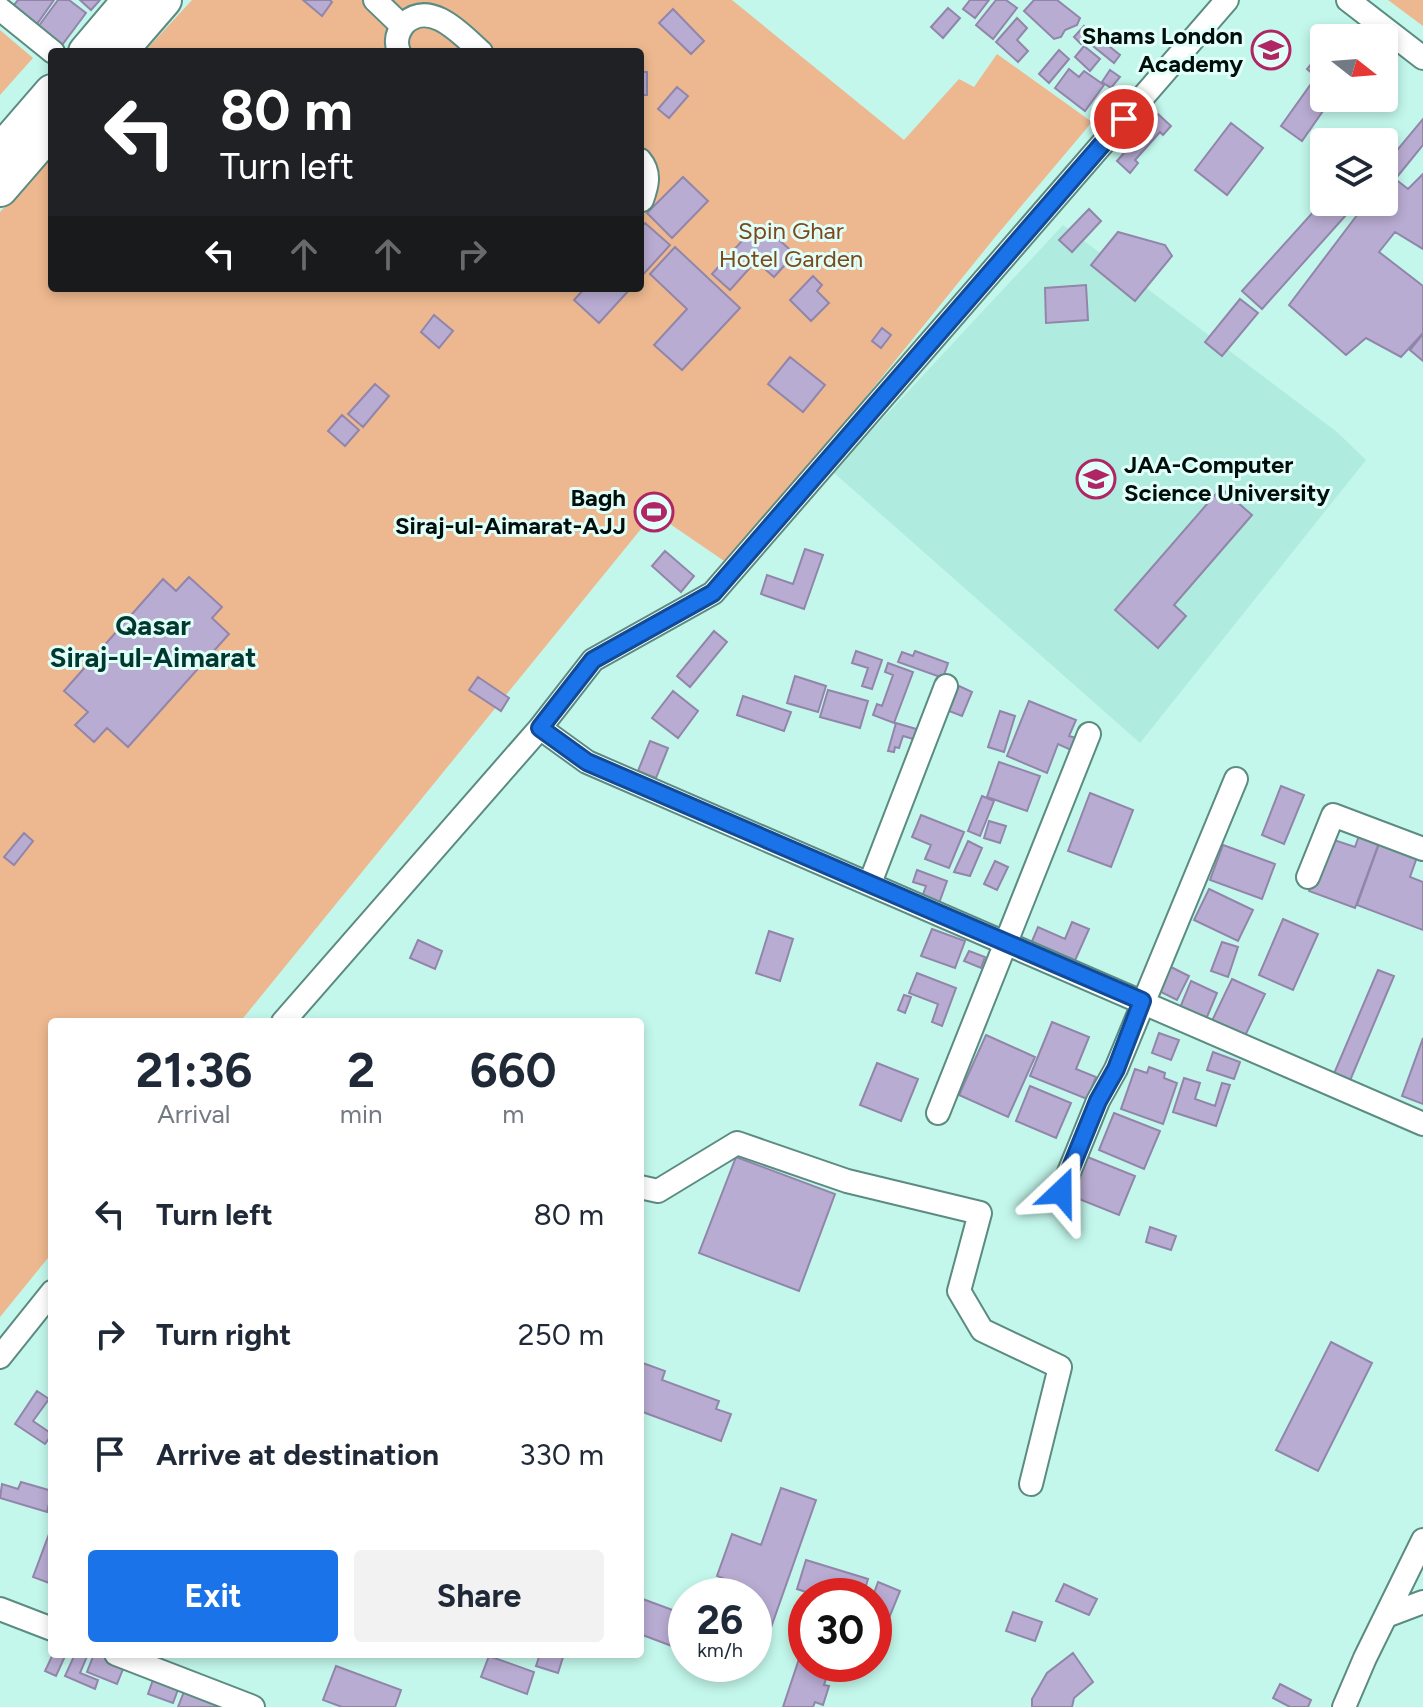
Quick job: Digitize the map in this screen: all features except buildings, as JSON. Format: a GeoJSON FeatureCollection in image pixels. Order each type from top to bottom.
{"type":"FeatureCollection","features":[{"type":"Feature","properties":{"kind":"highway"},"geometry":{"type":"LineString","coordinates":[[89,48],[130,0]]}},
{"type":"Feature","properties":{"kind":"highway"},"geometry":{"type":"LineString","coordinates":[[122,48],[164,0]]}},
{"type":"Feature","properties":{"kind":"highway"},"geometry":{"type":"LineString","coordinates":[[0,152],[48,97]]}},
{"type":"Feature","properties":{"kind":"highway"},"geometry":{"type":"LineString","coordinates":[[0,189],[48,134]]}},
{"type":"Feature","properties":{"kind":"street"},"geometry":{"type":"LineString","coordinates":[[375,0],[407,13],[435,13],[476,48]]}},
{"type":"Feature","properties":{"kind":"street"},"geometry":{"type":"LineString","coordinates":[[286,1018],[540,728],[593,660],[713,593],[1227,0]]}},
{"type":"Feature","properties":{"kind":"street"},"geometry":{"type":"LineString","coordinates":[[1348,0],[1423,58]]}},
{"type":"Feature","properties":{"kind":"street"},"geometry":{"type":"LineString","coordinates":[[0,9],[48,48]]}},
{"type":"Feature","properties":{"kind":"street"},"geometry":{"type":"LineString","coordinates":[[398,48],[397,37],[407,13]]}},
{"type":"Feature","properties":{"kind":"street"},"geometry":{"type":"LineString","coordinates":[[644,165],[648,183],[644,194]]}},
{"type":"Feature","properties":{"kind":"street"},"geometry":{"type":"LineString","coordinates":[[870,883],[946,686]]}},
{"type":"Feature","properties":{"kind":"street"},"geometry":{"type":"LineString","coordinates":[[540,728],[587,762],[1423,1124]]}},
{"type":"Feature","properties":{"kind":"street"},"geometry":{"type":"LineString","coordinates":[[938,1113],[1089,734]]}},
{"type":"Feature","properties":{"kind":"street"},"geometry":{"type":"LineString","coordinates":[[1061,1192],[1098,1101],[1116,1069],[1236,779]]}},
{"type":"Feature","properties":{"kind":"street"},"geometry":{"type":"LineString","coordinates":[[1308,877],[1333,815],[1423,849]]}},
{"type":"Feature","properties":{"kind":"street"},"geometry":{"type":"LineString","coordinates":[[644,1188],[658,1191],[737,1143],[847,1181],[980,1213],[959,1291],[982,1330],[1060,1367],[1031,1484]]}},
{"type":"Feature","properties":{"kind":"street"},"geometry":{"type":"LineString","coordinates":[[0,1357],[48,1297]]}},
{"type":"Feature","properties":{"kind":"street"},"geometry":{"type":"LineString","coordinates":[[1344,1707],[1423,1540]]}},
{"type":"Feature","properties":{"kind":"street"},"geometry":{"type":"LineString","coordinates":[[1386,1616],[1423,1602]]}},
{"type":"Feature","properties":{"kind":"street"},"geometry":{"type":"LineString","coordinates":[[0,1609],[48,1627]]}},
{"type":"Feature","properties":{"kind":"street"},"geometry":{"type":"LineString","coordinates":[[126,1658],[253,1707]]}},
{"type":"Feature","properties":{"kind":"shaded area","name":"JAA-Computer Science University"},"geometry":{"type":"Polygon","coordinates":[[[1063,225],[1337,432],[1366,460],[1140,743],[833,472],[1063,225]]]}},
{"type":"Feature","properties":{"kind":"green space","name":"Spin Ghar Hotel Garden"},"geometry":{"type":"Polygon","coordinates":[[[192,0],[732,0],[904,140],[959,79],[974,87],[997,54],[1092,122],[730,565],[654,513],[243,1018],[48,1018],[48,1258],[0,1317],[0,212],[48,158],[48,292],[644,292],[644,48],[148,48],[192,0]]]}},
{"type":"Feature","properties":{"kind":"green space"},"geometry":{"type":"Polygon","coordinates":[[[1388,0],[1423,0],[1423,26],[1388,0]]]}},
{"type":"Feature","properties":{"kind":"green space"},"geometry":{"type":"Polygon","coordinates":[[[0,30],[33,58],[0,95],[0,30]]]}},
{"type":"Feature","properties":{"kind":"place","name":"Shams London Academy"},"geometry":{"type":"Point","coordinates":[1271,50]}},
{"type":"Feature","properties":{"kind":"place","name":"JAA-Computer Science University"},"geometry":{"type":"Point","coordinates":[1096,479]}},
{"type":"Feature","properties":{"kind":"place","name":"Bagh Siraj-ul-Aimarat-AJJ"},"geometry":{"type":"Point","coordinates":[654,512]}},
{"type":"Feature","properties":{"kind":"district","name":"Qasar Siraj-ul-Aimarat"},"geometry":{"type":"Point","coordinates":[153,641]}},
{"type":"Feature","properties":{"kind":"route"},"geometry":{"type":"LineString","coordinates":[[1061,1192],[1098,1101],[1116,1069],[1142,1001],[587,762],[540,728],[593,660],[713,593],[1124,119]]}}]}
